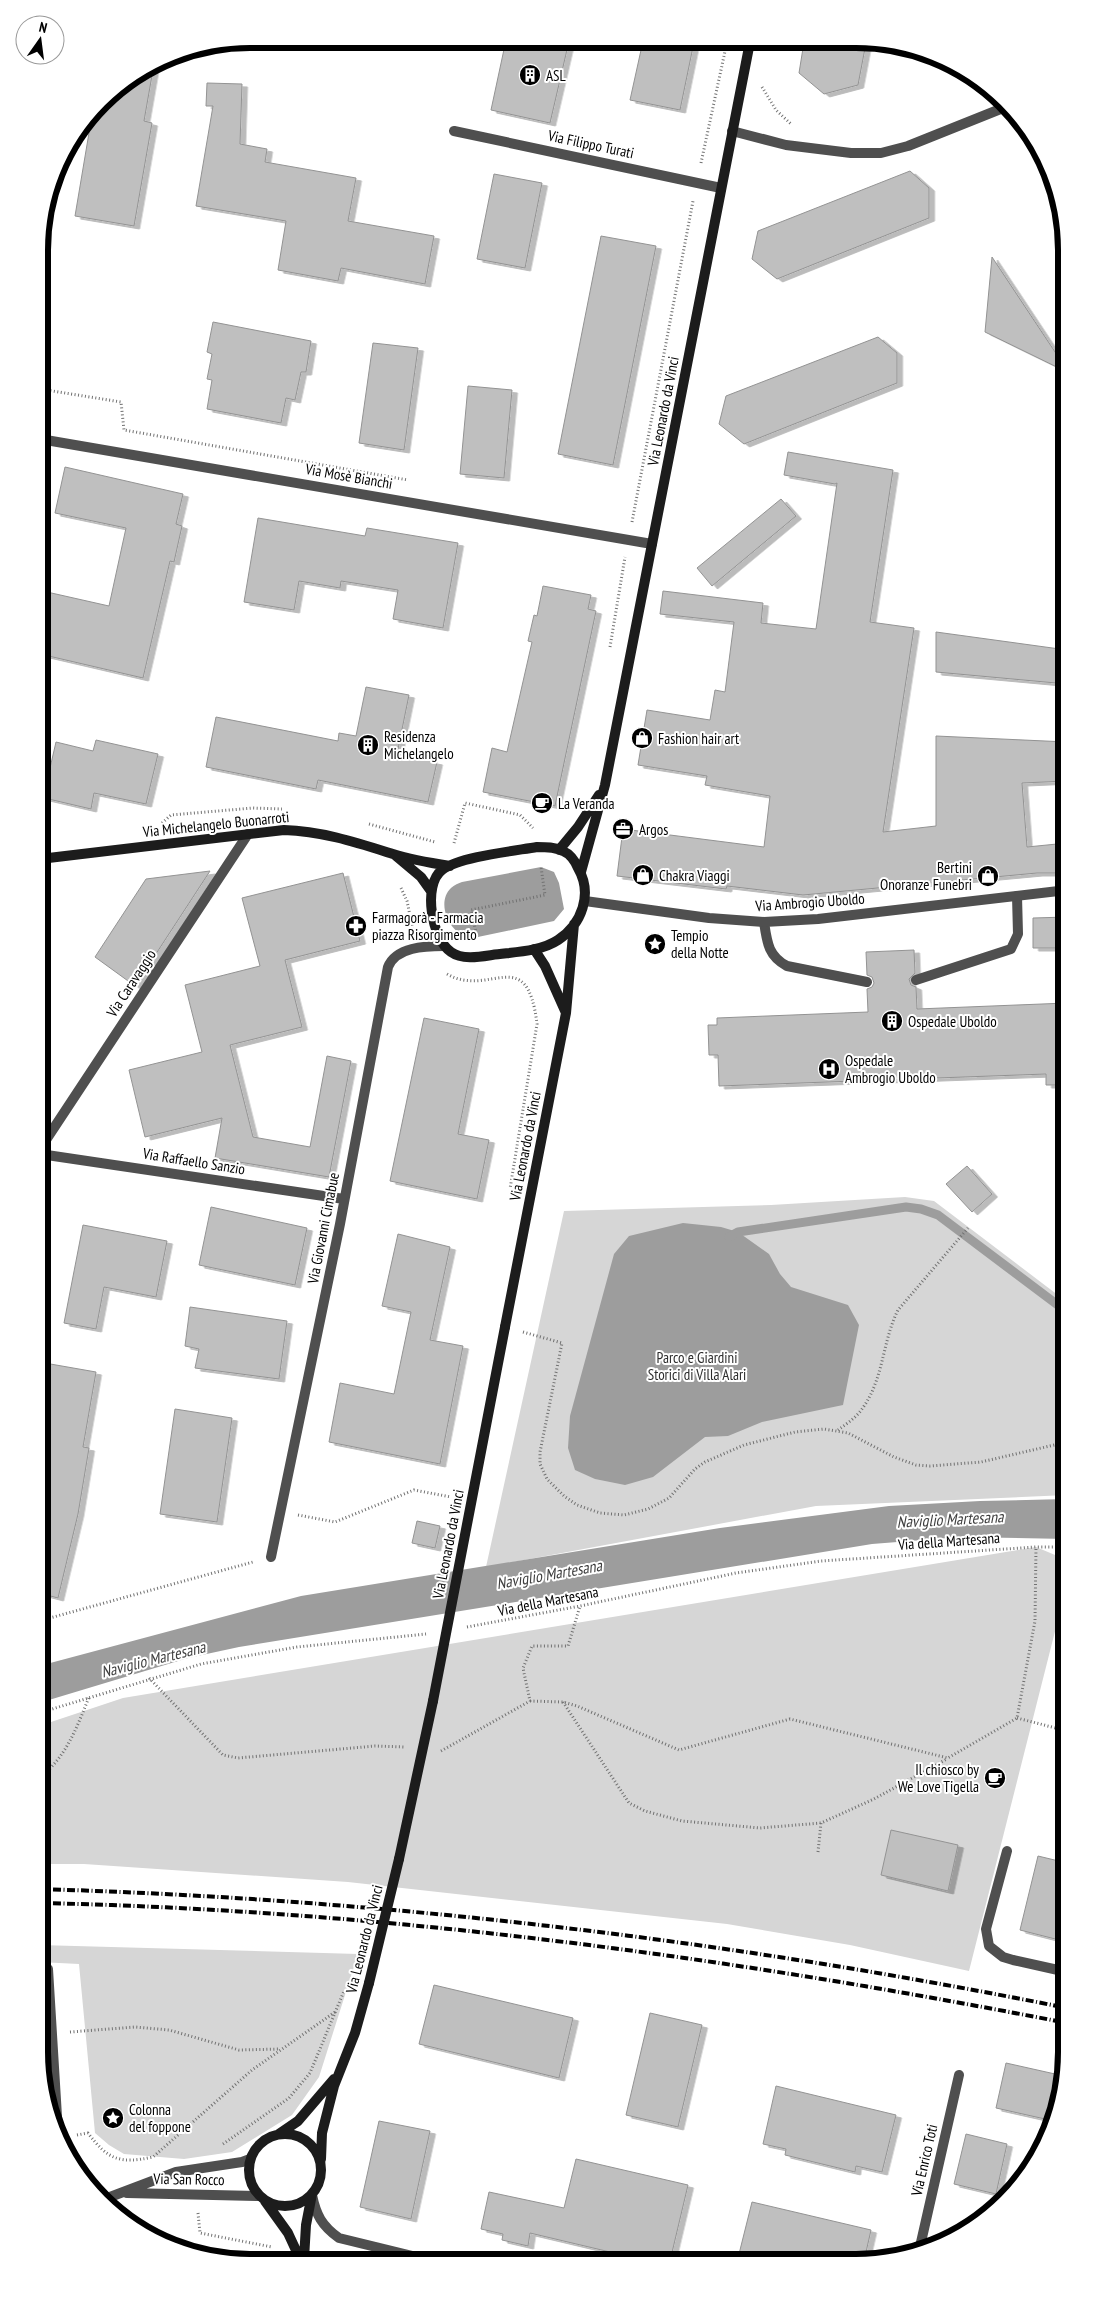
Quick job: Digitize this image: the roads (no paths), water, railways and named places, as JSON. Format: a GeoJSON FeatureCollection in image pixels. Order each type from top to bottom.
{"type":"FeatureCollection","features":[{"type":"Feature","properties":{"kind":"street","name":"Via Leonardo da Vinci"},"geometry":{"type":"LineString","coordinates":[[581,872],[605,786],[749,48]]}},
{"type":"Feature","properties":{"kind":"street"},"geometry":{"type":"LineString","coordinates":[[732,131],[786,145],[850,153],[881,153],[908,146],[1001,109]]}},
{"type":"Feature","properties":{"kind":"street","name":"Via Filippo Turati"},"geometry":{"type":"LineString","coordinates":[[454,132],[697,181],[721,188]]}},
{"type":"Feature","properties":{"kind":"street","name":"Via Mosè Bianchi"},"geometry":{"type":"LineString","coordinates":[[48,440],[652,544]]}},
{"type":"Feature","properties":{"kind":"street","name":"Via Leonardo da Vinci"},"geometry":{"type":"LineString","coordinates":[[559,850],[578,827],[605,786]]}},
{"type":"Feature","properties":{"kind":"street","name":"Via Michelangelo Buonarroti"},"geometry":{"type":"LineString","coordinates":[[48,858],[248,834],[297,830],[360,843],[394,854],[451,866]]}},
{"type":"Feature","properties":{"kind":"street","name":"Via Caravaggio"},"geometry":{"type":"LineString","coordinates":[[48,1137],[248,834]]}},
{"type":"Feature","properties":{"kind":"street"},"geometry":{"type":"LineString","coordinates":[[537,847],[559,850],[570,856],[581,872],[585,890],[585,901],[581,914],[558,940],[534,949],[481,957],[455,955],[444,946],[435,925],[432,891],[438,874],[459,862],[537,847]]}},
{"type":"Feature","properties":{"kind":"street","name":"Via Michelangelo Buonarroti"},"geometry":{"type":"LineString","coordinates":[[394,854],[421,877],[432,891]]}},
{"type":"Feature","properties":{"kind":"street","name":"Via Ambrogio Uboldo"},"geometry":{"type":"LineString","coordinates":[[585,901],[710,918],[764,922],[810,920],[1058,891]]}},
{"type":"Feature","properties":{"kind":"street"},"geometry":{"type":"LineString","coordinates":[[916,980],[1011,949],[1018,934],[1017,896]]}},
{"type":"Feature","properties":{"kind":"street"},"geometry":{"type":"LineString","coordinates":[[764,922],[770,952],[780,962],[787,966],[867,982]]}},
{"type":"Feature","properties":{"kind":"street","name":"Via Leonardo da Vinci"},"geometry":{"type":"LineString","coordinates":[[321,2162],[324,2126],[337,2075],[355,2033],[369,1983],[434,1701],[566,1013],[574,924]]}},
{"type":"Feature","properties":{"kind":"street","name":"Via Giovanni Cimabue"},"geometry":{"type":"LineString","coordinates":[[270,1557],[344,1199],[388,967],[391,959],[402,952],[419,948],[444,946]]}},
{"type":"Feature","properties":{"kind":"street"},"geometry":{"type":"LineString","coordinates":[[534,949],[545,966],[566,1013]]}},
{"type":"Feature","properties":{"kind":"street","name":"Via Raffaello Sanzio"},"geometry":{"type":"LineString","coordinates":[[48,1155],[344,1199]]}},
{"type":"Feature","properties":{"kind":"street"},"geometry":{"type":"LineString","coordinates":[[1007,1850],[986,1929],[990,1946],[1003,1957],[1058,1970]]}},
{"type":"Feature","properties":{"kind":"street"},"geometry":{"type":"LineString","coordinates":[[48,1969],[57,2112]]}},
{"type":"Feature","properties":{"kind":"street","name":"Via Leonardo da Vinci"},"geometry":{"type":"LineString","coordinates":[[279,2134],[298,2121],[337,2075]]}},
{"type":"Feature","properties":{"kind":"street","name":"Via Enrico Toti"},"geometry":{"type":"LineString","coordinates":[[921,2243],[959,2075]]}},
{"type":"Feature","properties":{"kind":"street"},"geometry":{"type":"LineString","coordinates":[[299,2254],[288,2233],[251,2185],[249,2176],[250,2159],[260,2144],[279,2134],[294,2134],[306,2140],[316,2151],[321,2162],[321,2179],[312,2194],[303,2254]]}},
{"type":"Feature","properties":{"kind":"street","name":"Via San Rocco"},"geometry":{"type":"LineString","coordinates":[[110,2197],[176,2172],[250,2159]]}},
{"type":"Feature","properties":{"kind":"street","name":"Via San Rocco"},"geometry":{"type":"LineString","coordinates":[[119,2193],[262,2198]]}},
{"type":"Feature","properties":{"kind":"street"},"geometry":{"type":"LineString","coordinates":[[262,2198],[274,2205],[288,2206],[302,2202],[312,2194]]}},
{"type":"Feature","properties":{"kind":"street"},"geometry":{"type":"LineString","coordinates":[[312,2194],[318,2219],[327,2230],[338,2238],[404,2254]]}},
{"type":"Feature","properties":{"kind":"water"},"geometry":{"type":"Polygon","coordinates":[[[541,867],[554,872],[559,883],[564,909],[554,921],[473,938],[458,932],[447,918],[444,902],[446,894],[454,886],[462,882],[541,867]]]}},
{"type":"Feature","properties":{"kind":"water"},"geometry":{"type":"Polygon","coordinates":[[[683,1223],[721,1227],[738,1232],[769,1254],[780,1274],[791,1287],[848,1305],[859,1325],[843,1405],[762,1422],[728,1436],[705,1437],[653,1477],[625,1485],[595,1479],[575,1470],[568,1448],[570,1416],[614,1254],[629,1236],[683,1223]]]}},
{"type":"Feature","properties":{"kind":"water","name":"Naviglio Martesana"},"geometry":{"type":"Polygon","coordinates":[[[1058,1499],[1058,1539],[961,1537],[872,1544],[239,1647],[188,1658],[48,1700],[48,1664],[301,1596],[720,1528],[889,1506],[1058,1499]]]}},
{"type":"Feature","properties":{"kind":"waterway"},"geometry":{"type":"LineString","coordinates":[[729,1237],[738,1232],[906,1207],[921,1209],[938,1215],[1058,1305]]}},
{"type":"Feature","properties":{"kind":"railway"},"geometry":{"type":"LineString","coordinates":[[48,1889],[298,1902],[427,1913],[555,1927],[684,1943],[812,1962],[1058,2006]]}},
{"type":"Feature","properties":{"kind":"railway"},"geometry":{"type":"LineString","coordinates":[[48,1903],[168,1907],[297,1915],[555,1941],[812,1977],[1058,2021]]}},
{"type":"Feature","properties":{"kind":"place","name":"ASL"},"geometry":{"type":"Point","coordinates":[530,75]}},
{"type":"Feature","properties":{"kind":"place","name":"Fashion hair art"},"geometry":{"type":"Point","coordinates":[642,738]}},
{"type":"Feature","properties":{"kind":"place","name":"Residenza Michelangelo"},"geometry":{"type":"Point","coordinates":[368,745]}},
{"type":"Feature","properties":{"kind":"place","name":"La Veranda"},"geometry":{"type":"Point","coordinates":[542,803]}},
{"type":"Feature","properties":{"kind":"place","name":"Argos"},"geometry":{"type":"Point","coordinates":[623,829]}},
{"type":"Feature","properties":{"kind":"place","name":"Chakra Viaggi"},"geometry":{"type":"Point","coordinates":[643,875]}},
{"type":"Feature","properties":{"kind":"place","name":"Bertini Onoranze Funebri"},"geometry":{"type":"Point","coordinates":[988,876]}},
{"type":"Feature","properties":{"kind":"place","name":"Farmagorà - Farmacia piazza Risorgimento"},"geometry":{"type":"Point","coordinates":[356,926]}},
{"type":"Feature","properties":{"kind":"place","name":"Tempio della Notte"},"geometry":{"type":"Point","coordinates":[655,944]}},
{"type":"Feature","properties":{"kind":"place","name":"Ospedale Uboldo"},"geometry":{"type":"Point","coordinates":[892,1021]}},
{"type":"Feature","properties":{"kind":"place","name":"Ospedale Ambrogio Uboldo"},"geometry":{"type":"Point","coordinates":[829,1069]}},
{"type":"Feature","properties":{"kind":"place","name":"Il chiosco by We Love Tigella"},"geometry":{"type":"Point","coordinates":[995,1778]}},
{"type":"Feature","properties":{"kind":"place","name":"Colonna del foppone"},"geometry":{"type":"Point","coordinates":[113,2118]}},
{"type":"Feature","properties":{"kind":"park label","name":"Parco e Giardini Storici di Villa Alari"},"geometry":{"type":"Point","coordinates":[697,1366]}}]}
